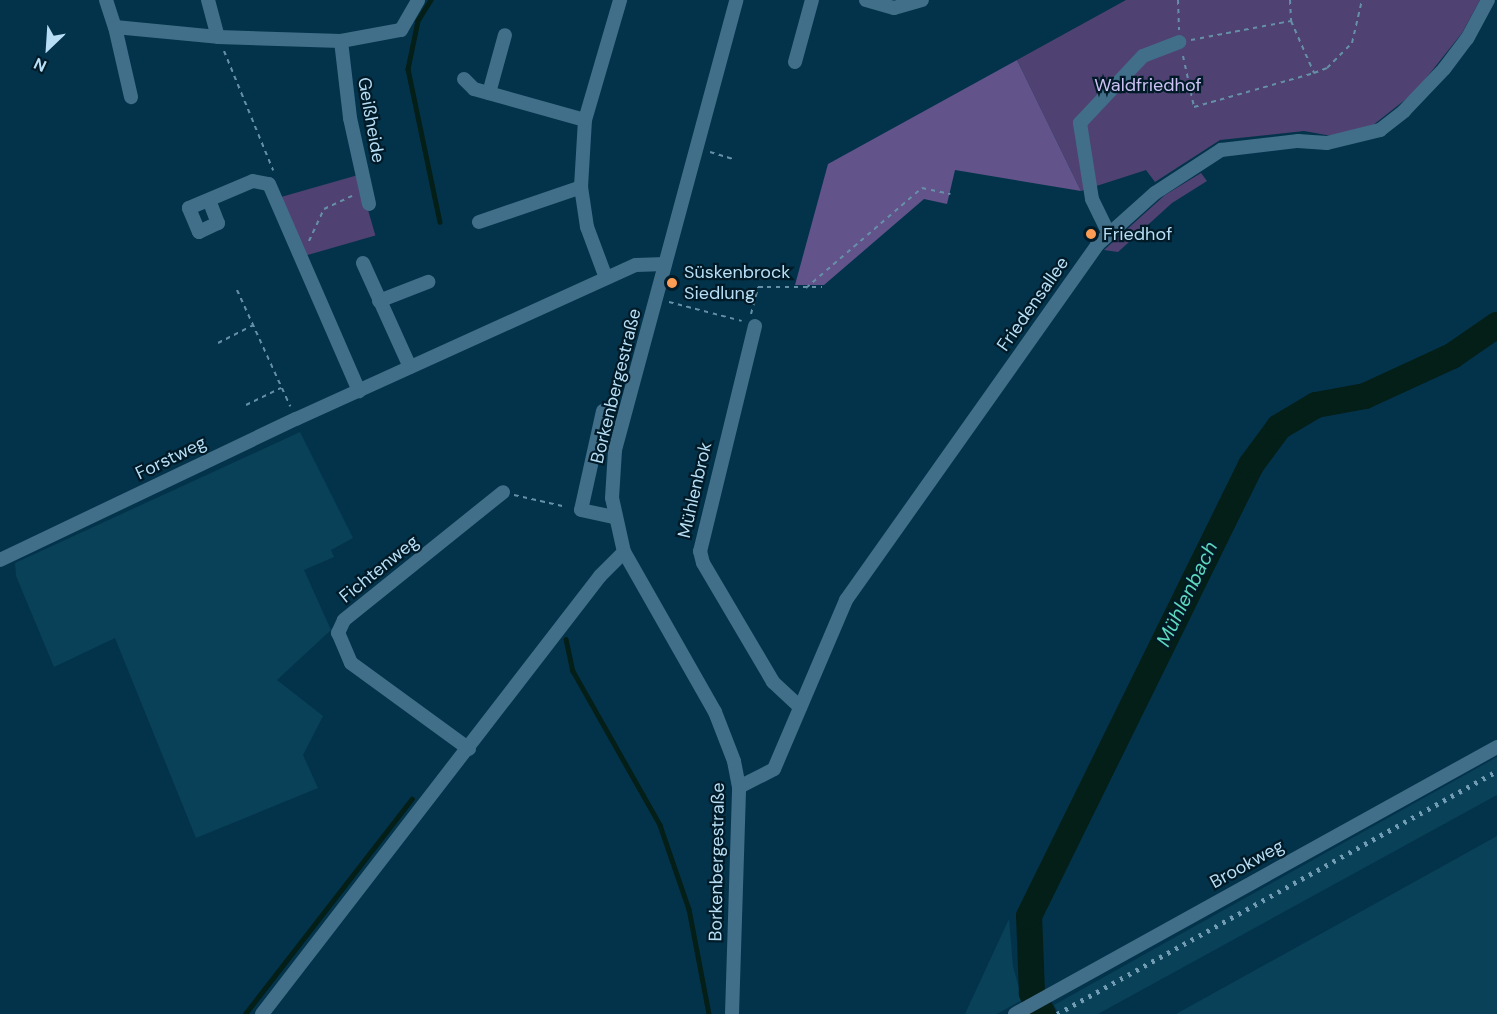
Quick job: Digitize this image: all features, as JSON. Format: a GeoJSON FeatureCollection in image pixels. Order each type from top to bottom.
{"type":"FeatureCollection","features":[{"type":"Feature","properties":{"kind":"street"},"geometry":{"type":"LineString","coordinates":[[106,0],[115,27],[131,97]]}},
{"type":"Feature","properties":{"kind":"street"},"geometry":{"type":"LineString","coordinates":[[208,0],[218,37]]}},
{"type":"Feature","properties":{"kind":"street"},"geometry":{"type":"LineString","coordinates":[[115,27],[218,37],[341,41],[401,30],[418,0]]}},
{"type":"Feature","properties":{"kind":"street"},"geometry":{"type":"LineString","coordinates":[[606,278],[587,227],[581,187],[585,120],[620,0]]}},
{"type":"Feature","properties":{"kind":"street","name":"Borkenbergestraße"},"geometry":{"type":"LineString","coordinates":[[732,1014],[739,787],[734,761],[715,712],[624,552],[614,518],[615,450],[736,0]]}},
{"type":"Feature","properties":{"kind":"street"},"geometry":{"type":"LineString","coordinates":[[795,62],[812,0]]}},
{"type":"Feature","properties":{"kind":"street"},"geometry":{"type":"LineString","coordinates":[[866,0],[894,8],[922,0]]}},
{"type":"Feature","properties":{"kind":"street","name":"Friedensallee"},"geometry":{"type":"LineString","coordinates":[[739,787],[774,769],[846,600],[1083,264],[1109,234],[1155,192],[1221,150],[1298,141],[1327,143],[1380,130],[1404,111],[1444,69],[1467,39],[1488,0]]}},
{"type":"Feature","properties":{"kind":"street"},"geometry":{"type":"LineString","coordinates":[[489,93],[505,35]]}},
{"type":"Feature","properties":{"kind":"street","name":"Geißheide"},"geometry":{"type":"LineString","coordinates":[[341,41],[350,118],[369,204]]}},
{"type":"Feature","properties":{"kind":"street"},"geometry":{"type":"LineString","coordinates":[[1109,234],[1092,199],[1080,123],[1143,56],[1179,42]]}},
{"type":"Feature","properties":{"kind":"street"},"geometry":{"type":"LineString","coordinates":[[464,79],[474,88],[585,120]]}},
{"type":"Feature","properties":{"kind":"street"},"geometry":{"type":"LineString","coordinates":[[212,199],[252,181],[269,184],[359,391]]}},
{"type":"Feature","properties":{"kind":"street"},"geometry":{"type":"LineString","coordinates":[[479,222],[581,187]]}},
{"type":"Feature","properties":{"kind":"street"},"geometry":{"type":"LineString","coordinates":[[363,263],[410,367]]}},
{"type":"Feature","properties":{"kind":"street","name":"Forstweg"},"geometry":{"type":"LineString","coordinates":[[0,560],[296,419],[606,278],[636,265],[665,264]]}},
{"type":"Feature","properties":{"kind":"street"},"geometry":{"type":"LineString","coordinates":[[379,302],[428,282]]}},
{"type":"Feature","properties":{"kind":"street","name":"Mühlenbrok"},"geometry":{"type":"LineString","coordinates":[[752,325],[700,551],[703,563],[773,682],[800,707]]}},
{"type":"Feature","properties":{"kind":"street"},"geometry":{"type":"LineString","coordinates":[[603,411],[581,510],[614,518]]}},
{"type":"Feature","properties":{"kind":"street","name":"Fichtenweg"},"geometry":{"type":"LineString","coordinates":[[469,749],[351,663],[338,633],[344,620],[503,492]]}},
{"type":"Feature","properties":{"kind":"street"},"geometry":{"type":"LineString","coordinates":[[261,1014],[469,749],[600,576],[624,552]]}},
{"type":"Feature","properties":{"kind":"street","name":"Brookweg"},"geometry":{"type":"LineString","coordinates":[[1015,1014],[1497,747]]}},
{"type":"Feature","properties":{"kind":"path"},"geometry":{"type":"LineString","coordinates":[[1178,0],[1179,42],[1194,107],[1314,74],[1327,68],[1352,43],[1362,0]]}},
{"type":"Feature","properties":{"kind":"path"},"geometry":{"type":"LineString","coordinates":[[1290,0],[1291,21],[1314,74]]}},
{"type":"Feature","properties":{"kind":"path"},"geometry":{"type":"LineString","coordinates":[[1179,42],[1291,21]]}},
{"type":"Feature","properties":{"kind":"path"},"geometry":{"type":"LineString","coordinates":[[218,37],[273,168],[269,184]]}},
{"type":"Feature","properties":{"kind":"path"},"geometry":{"type":"LineString","coordinates":[[696,148],[733,159]]}},
{"type":"Feature","properties":{"kind":"path"},"geometry":{"type":"LineString","coordinates":[[806,288],[922,188],[950,194]]}},
{"type":"Feature","properties":{"kind":"path"},"geometry":{"type":"LineString","coordinates":[[296,247],[311,240],[324,209],[366,190]]}},
{"type":"Feature","properties":{"kind":"path"},"geometry":{"type":"LineString","coordinates":[[656,298],[752,325],[758,287],[822,287]]}},
{"type":"Feature","properties":{"kind":"path"},"geometry":{"type":"LineString","coordinates":[[237,290],[296,419]]}},
{"type":"Feature","properties":{"kind":"path"},"geometry":{"type":"LineString","coordinates":[[218,343],[254,325]]}},
{"type":"Feature","properties":{"kind":"path"},"geometry":{"type":"LineString","coordinates":[[246,405],[282,387]]}},
{"type":"Feature","properties":{"kind":"path"},"geometry":{"type":"LineString","coordinates":[[503,492],[581,510]]}},
{"type":"Feature","properties":{"kind":"shaded area"},"geometry":{"type":"Polygon","coordinates":[[[1017,60],[1081,191],[955,170],[947,204],[924,199],[824,285],[795,285],[828,164],[1017,60]]]}},
{"type":"Feature","properties":{"kind":"shaded area"},"geometry":{"type":"Polygon","coordinates":[[[300,432],[353,538],[331,550],[334,557],[304,570],[331,630],[277,680],[323,716],[303,755],[318,788],[196,838],[115,638],[54,667],[16,576],[15,563],[300,432]]]}},
{"type":"Feature","properties":{"kind":"shaded area"},"geometry":{"type":"Polygon","coordinates":[[[1497,757],[1497,795],[1098,1014],[1059,1014],[1054,1005],[1497,757]]]}},
{"type":"Feature","properties":{"kind":"shaded area"},"geometry":{"type":"Polygon","coordinates":[[[1497,836],[1497,1014],[1176,1014],[1497,836]]]}},
{"type":"Feature","properties":{"kind":"shaded area"},"geometry":{"type":"Polygon","coordinates":[[[1009,919],[1013,966],[1022,1000],[997,1014],[965,1014],[1009,919]]]}},
{"type":"Feature","properties":{"kind":"green space","name":"Waldfriedhof"},"geometry":{"type":"Polygon","coordinates":[[[1126,0],[1480,0],[1462,33],[1415,92],[1354,140],[1304,131],[1220,140],[1155,182],[1146,170],[1081,191],[1017,60],[1126,0]]]}},
{"type":"Feature","properties":{"kind":"green space"},"geometry":{"type":"Polygon","coordinates":[[[1201,173],[1207,181],[1172,203],[1118,252],[1104,250],[1165,195],[1201,173]]]}},
{"type":"Feature","properties":{"kind":"green space"},"geometry":{"type":"Polygon","coordinates":[[[358,175],[375,236],[298,258],[281,197],[358,175]]]}},
{"type":"Feature","properties":{"kind":"waterway"},"geometry":{"type":"LineString","coordinates":[[431,0],[418,21],[408,69],[440,222]]}},
{"type":"Feature","properties":{"kind":"waterway","name":"Mühlenbach"},"geometry":{"type":"LineString","coordinates":[[1043,1014],[1032,993],[1029,916],[1251,465],[1279,427],[1316,405],[1365,396],[1452,356],[1497,325]]}},
{"type":"Feature","properties":{"kind":"waterway"},"geometry":{"type":"LineString","coordinates":[[566,639],[573,671],[660,825],[689,909],[709,1014]]}},
{"type":"Feature","properties":{"kind":"waterway"},"geometry":{"type":"LineString","coordinates":[[245,1014],[412,799]]}},
{"type":"Feature","properties":{"kind":"railway"},"geometry":{"type":"LineString","coordinates":[[1057,1014],[1497,771]]}},
{"type":"Feature","properties":{"kind":"place","name":"Friedhof"},"geometry":{"type":"Point","coordinates":[1091,234]}},
{"type":"Feature","properties":{"kind":"place","name":"Süskenbrock Siedlung"},"geometry":{"type":"Point","coordinates":[672,283]}}]}
